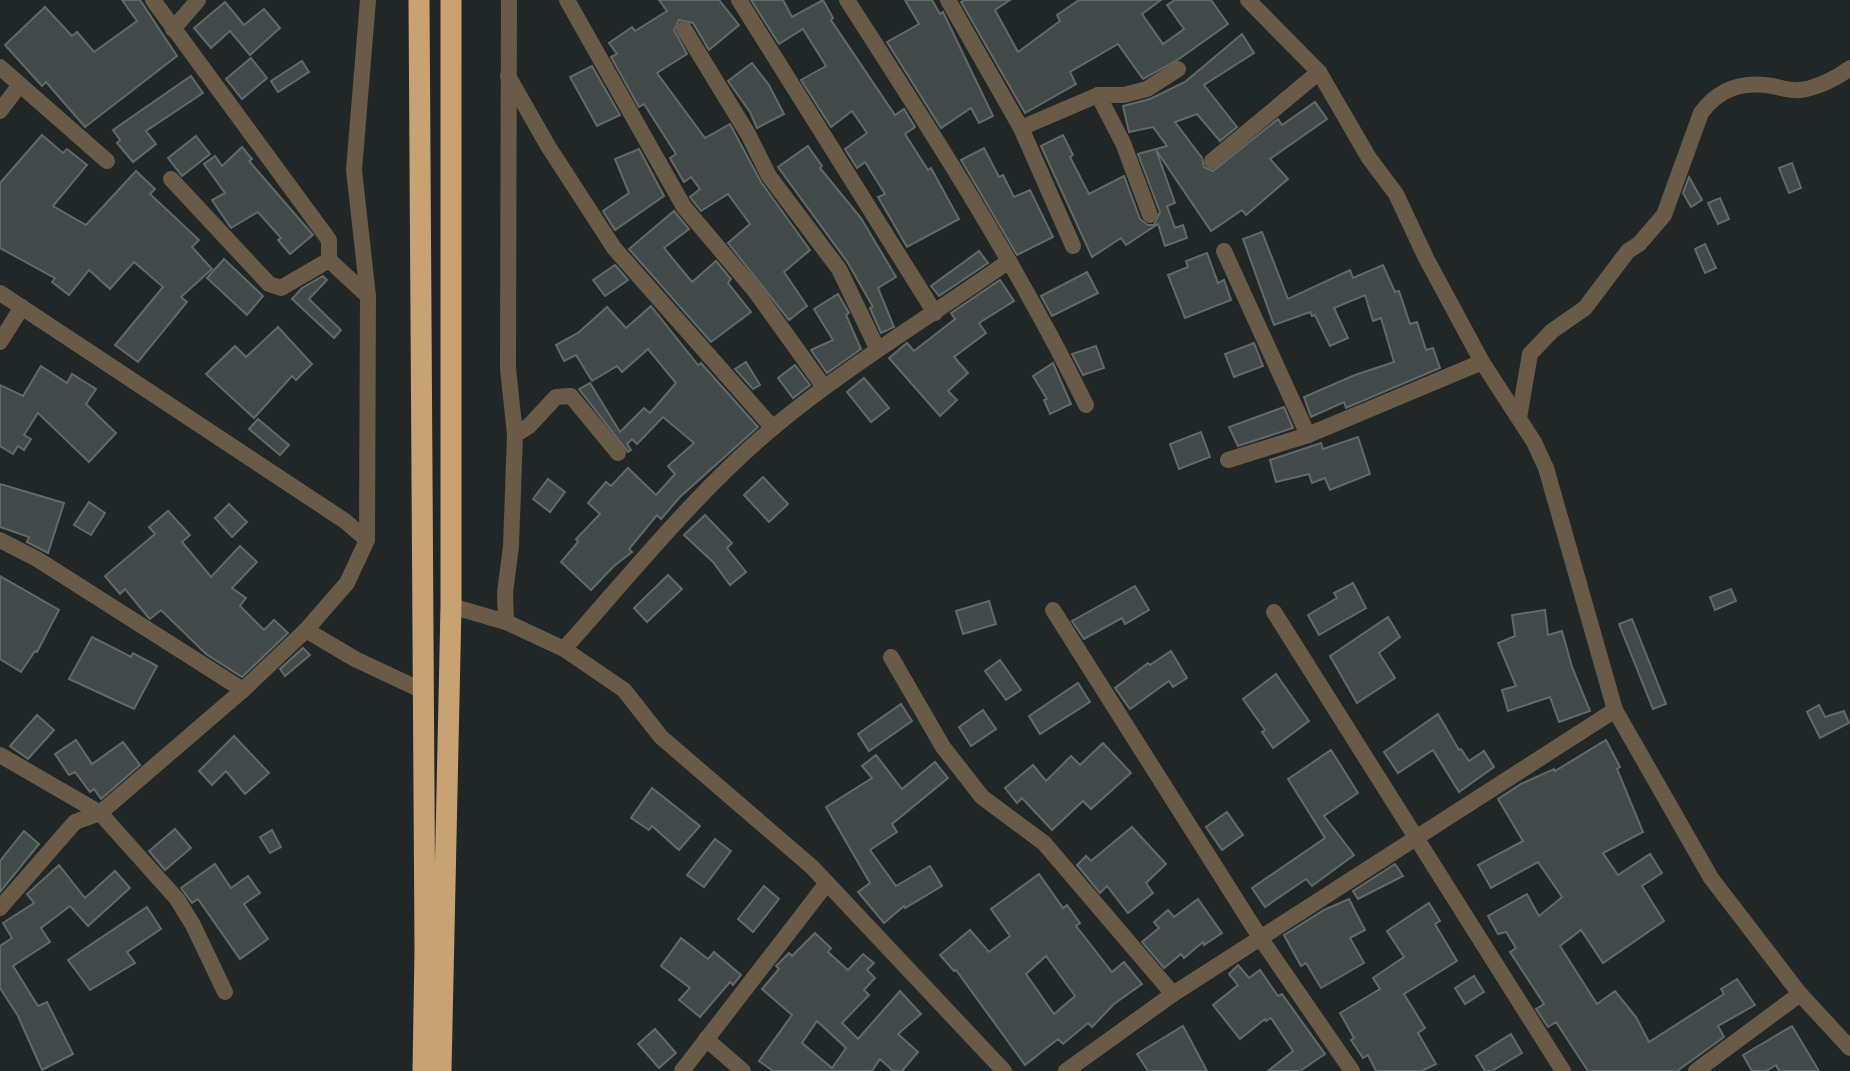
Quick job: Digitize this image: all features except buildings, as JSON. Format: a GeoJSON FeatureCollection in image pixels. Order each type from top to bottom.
{"type":"FeatureCollection","features":[{"type":"Feature","properties":{"kind":"highway"},"geometry":{"type":"LineString","coordinates":[[419,0],[423,691],[441,1071]]}},
{"type":"Feature","properties":{"kind":"highway"},"geometry":{"type":"LineString","coordinates":[[423,1071],[435,950],[452,606],[451,0]]}},
{"type":"Feature","properties":{"kind":"street"},"geometry":{"type":"LineString","coordinates":[[153,0],[329,240],[329,260],[368,296]]}},
{"type":"Feature","properties":{"kind":"street"},"geometry":{"type":"LineString","coordinates":[[173,29],[198,0]]}},
{"type":"Feature","properties":{"kind":"street"},"geometry":{"type":"LineString","coordinates":[[0,908],[75,822],[100,813],[243,690],[306,630],[347,583],[367,540],[368,296],[354,170],[368,0]]}},
{"type":"Feature","properties":{"kind":"street"},"geometry":{"type":"LineString","coordinates":[[506,622],[505,593],[511,545],[514,435],[509,368],[509,0]]}},
{"type":"Feature","properties":{"kind":"street"},"geometry":{"type":"LineString","coordinates":[[567,0],[684,207],[755,291],[824,387]]}},
{"type":"Feature","properties":{"kind":"street"},"geometry":{"type":"LineString","coordinates":[[739,0],[935,313]]}},
{"type":"Feature","properties":{"kind":"street"},"geometry":{"type":"LineString","coordinates":[[846,0],[948,156],[977,211],[1038,306],[1086,405]]}},
{"type":"Feature","properties":{"kind":"street"},"geometry":{"type":"LineString","coordinates":[[948,0],[1021,128],[1073,246]]}},
{"type":"Feature","properties":{"kind":"street"},"geometry":{"type":"LineString","coordinates":[[1248,0],[1319,72],[1369,158],[1396,194],[1426,258],[1482,362],[1519,418],[1546,468],[1615,710],[1711,878],[1800,994],[1850,1048]]}},
{"type":"Feature","properties":{"kind":"street"},"geometry":{"type":"LineString","coordinates":[[684,29],[748,134],[769,176],[839,269],[877,348]]}},
{"type":"Feature","properties":{"kind":"street"},"geometry":{"type":"LineString","coordinates":[[0,67],[107,161]]}},
{"type":"Feature","properties":{"kind":"street"},"geometry":{"type":"LineString","coordinates":[[1519,418],[1530,354],[1552,331],[1585,308],[1628,251],[1639,244],[1664,215],[1701,113],[1710,101],[1725,89],[1753,83],[1798,91],[1842,74],[1850,68]]}},
{"type":"Feature","properties":{"kind":"street"},"geometry":{"type":"LineString","coordinates":[[1021,128],[1098,95],[1124,95],[1147,89],[1178,69]]}},
{"type":"Feature","properties":{"kind":"street"},"geometry":{"type":"LineString","coordinates":[[1212,160],[1319,72]]}},
{"type":"Feature","properties":{"kind":"street"},"geometry":{"type":"LineString","coordinates":[[507,75],[548,146],[614,248],[773,428]]}},
{"type":"Feature","properties":{"kind":"street"},"geometry":{"type":"LineString","coordinates":[[0,111],[19,86]]}},
{"type":"Feature","properties":{"kind":"street"},"geometry":{"type":"LineString","coordinates":[[1098,95],[1123,143],[1150,215]]}},
{"type":"Feature","properties":{"kind":"street"},"geometry":{"type":"LineString","coordinates":[[171,179],[269,284],[281,288],[329,260]]}},
{"type":"Feature","properties":{"kind":"street"},"geometry":{"type":"LineString","coordinates":[[1224,251],[1308,435]]}},
{"type":"Feature","properties":{"kind":"street"},"geometry":{"type":"LineString","coordinates":[[564,649],[694,503],[773,428],[877,348],[935,313],[1009,261]]}},
{"type":"Feature","properties":{"kind":"street"},"geometry":{"type":"LineString","coordinates":[[0,293],[345,521],[367,540]]}},
{"type":"Feature","properties":{"kind":"street"},"geometry":{"type":"LineString","coordinates":[[0,342],[22,307]]}},
{"type":"Feature","properties":{"kind":"street"},"geometry":{"type":"LineString","coordinates":[[1228,460],[1308,435],[1482,362]]}},
{"type":"Feature","properties":{"kind":"street"},"geometry":{"type":"LineString","coordinates":[[514,435],[529,426],[556,397],[570,396],[618,453]]}},
{"type":"Feature","properties":{"kind":"street"},"geometry":{"type":"LineString","coordinates":[[0,540],[37,559],[243,690]]}},
{"type":"Feature","properties":{"kind":"street"},"geometry":{"type":"LineString","coordinates":[[452,606],[506,622],[564,649],[624,690],[662,737],[827,883],[1004,1071]]}},
{"type":"Feature","properties":{"kind":"street"},"geometry":{"type":"LineString","coordinates":[[1052,610],[1261,939],[1352,1071]]}},
{"type":"Feature","properties":{"kind":"street"},"geometry":{"type":"LineString","coordinates":[[1274,612],[1563,1071]]}},
{"type":"Feature","properties":{"kind":"street"},"geometry":{"type":"LineString","coordinates":[[306,630],[355,659],[423,691]]}},
{"type":"Feature","properties":{"kind":"street"},"geometry":{"type":"LineString","coordinates":[[891,657],[943,747],[982,797],[1044,843],[1173,994]]}},
{"type":"Feature","properties":{"kind":"street"},"geometry":{"type":"LineString","coordinates":[[1066,1071],[1173,994],[1615,710]]}},
{"type":"Feature","properties":{"kind":"street"},"geometry":{"type":"LineString","coordinates":[[0,755],[100,813],[177,899],[193,925],[225,992]]}},
{"type":"Feature","properties":{"kind":"street"},"geometry":{"type":"LineString","coordinates":[[682,1071],[827,883]]}},
{"type":"Feature","properties":{"kind":"street"},"geometry":{"type":"LineString","coordinates":[[1696,1071],[1800,994]]}},
{"type":"Feature","properties":{"kind":"street"},"geometry":{"type":"LineString","coordinates":[[706,1039],[743,1071]]}}]}
